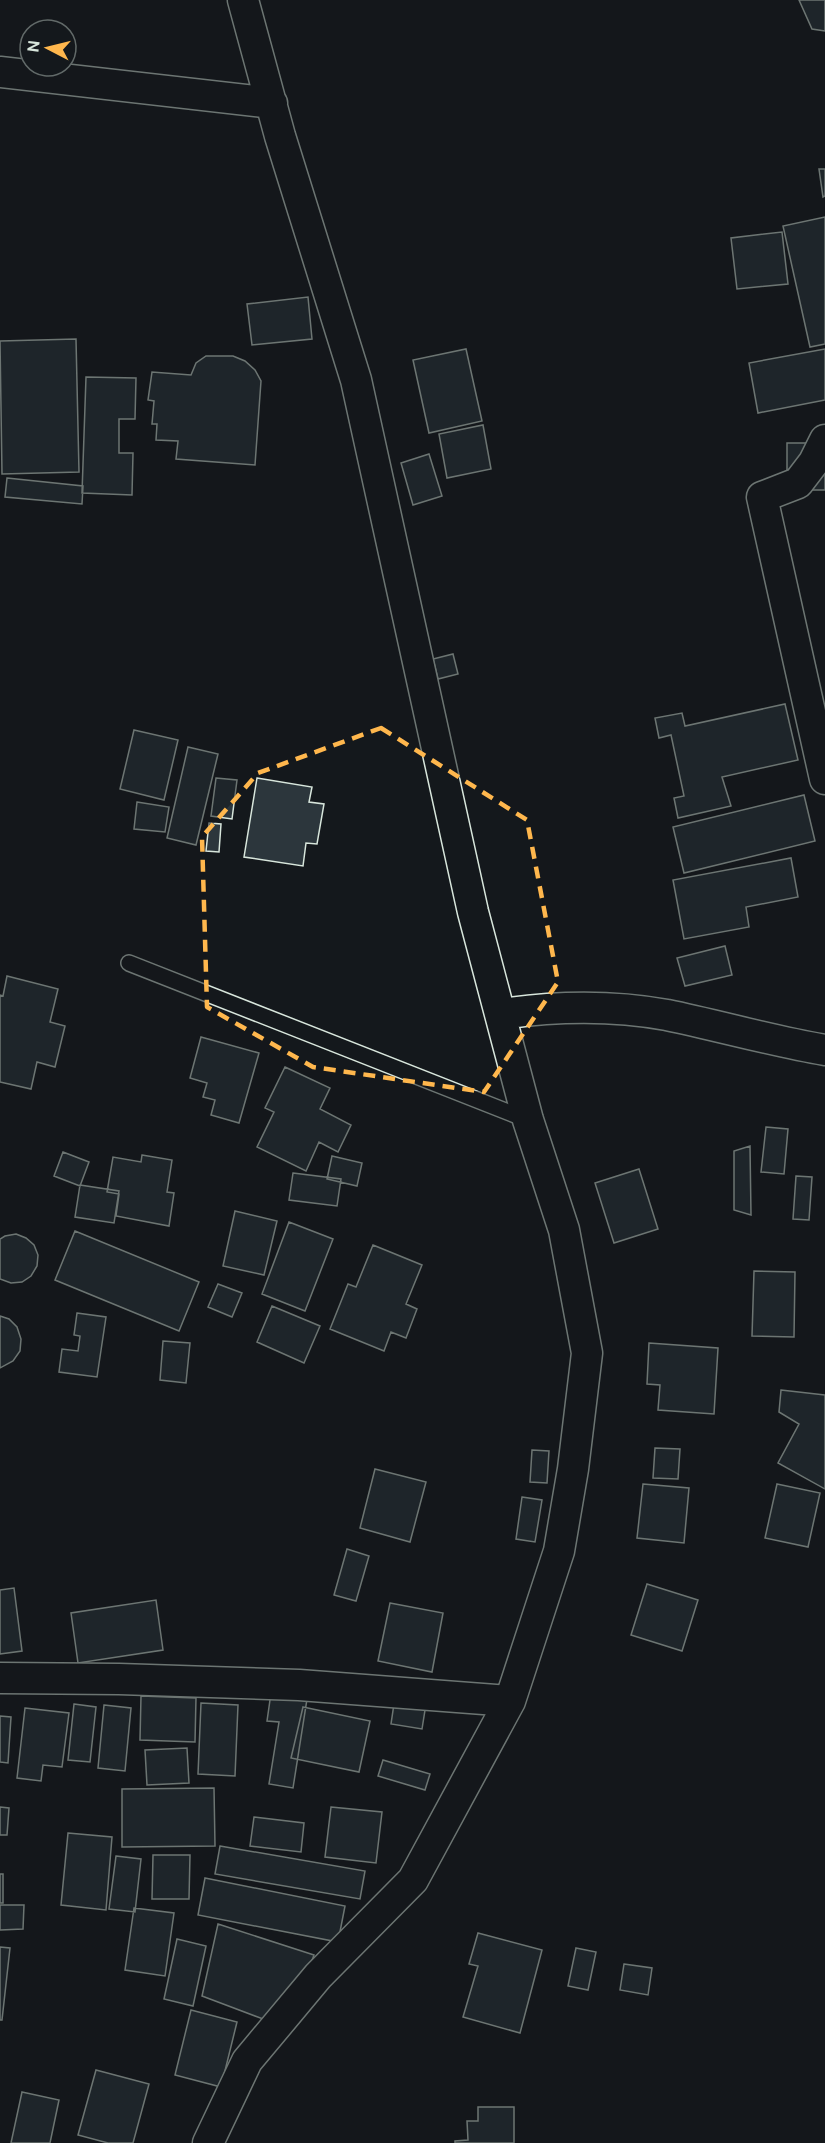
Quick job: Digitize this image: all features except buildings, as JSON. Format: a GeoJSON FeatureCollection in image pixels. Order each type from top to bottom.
{"type":"FeatureCollection","features":[{"type":"Feature","properties":{"kind":"street"},"geometry":{"type":"LineString","coordinates":[[208,2143],[247,2061],[318,1976],[413,1880],[510,1701],[559,1551],[573,1469],[587,1353],[564,1230],[528,1120],[473,912],[356,380],[243,0]]}},
{"type":"Feature","properties":{"kind":"street"},"geometry":{"type":"LineString","coordinates":[[0,72],[272,103]]}},
{"type":"Feature","properties":{"kind":"street"},"geometry":{"type":"LineString","coordinates":[[825,440],[814,462],[798,483],[762,497],[825,779]]}},
{"type":"Feature","properties":{"kind":"street"},"geometry":{"type":"LineString","coordinates":[[501,1014],[545,1008],[597,1008],[664,1015],[825,1050]]}},
{"type":"Feature","properties":{"kind":"street"},"geometry":{"type":"LineString","coordinates":[[0,1678],[119,1678],[299,1685],[510,1701]]}},
{"type":"Feature","properties":{"kind":"lane"},"geometry":{"type":"LineString","coordinates":[[129,963],[528,1120]]}},
{"type":"Feature","properties":{"kind":"highlighted area"},"geometry":{"type":"Polygon","coordinates":[[[381,728],[527,820],[558,982],[484,1092],[313,1067],[207,1007],[202,837],[258,773],[381,728]]]}}]}
